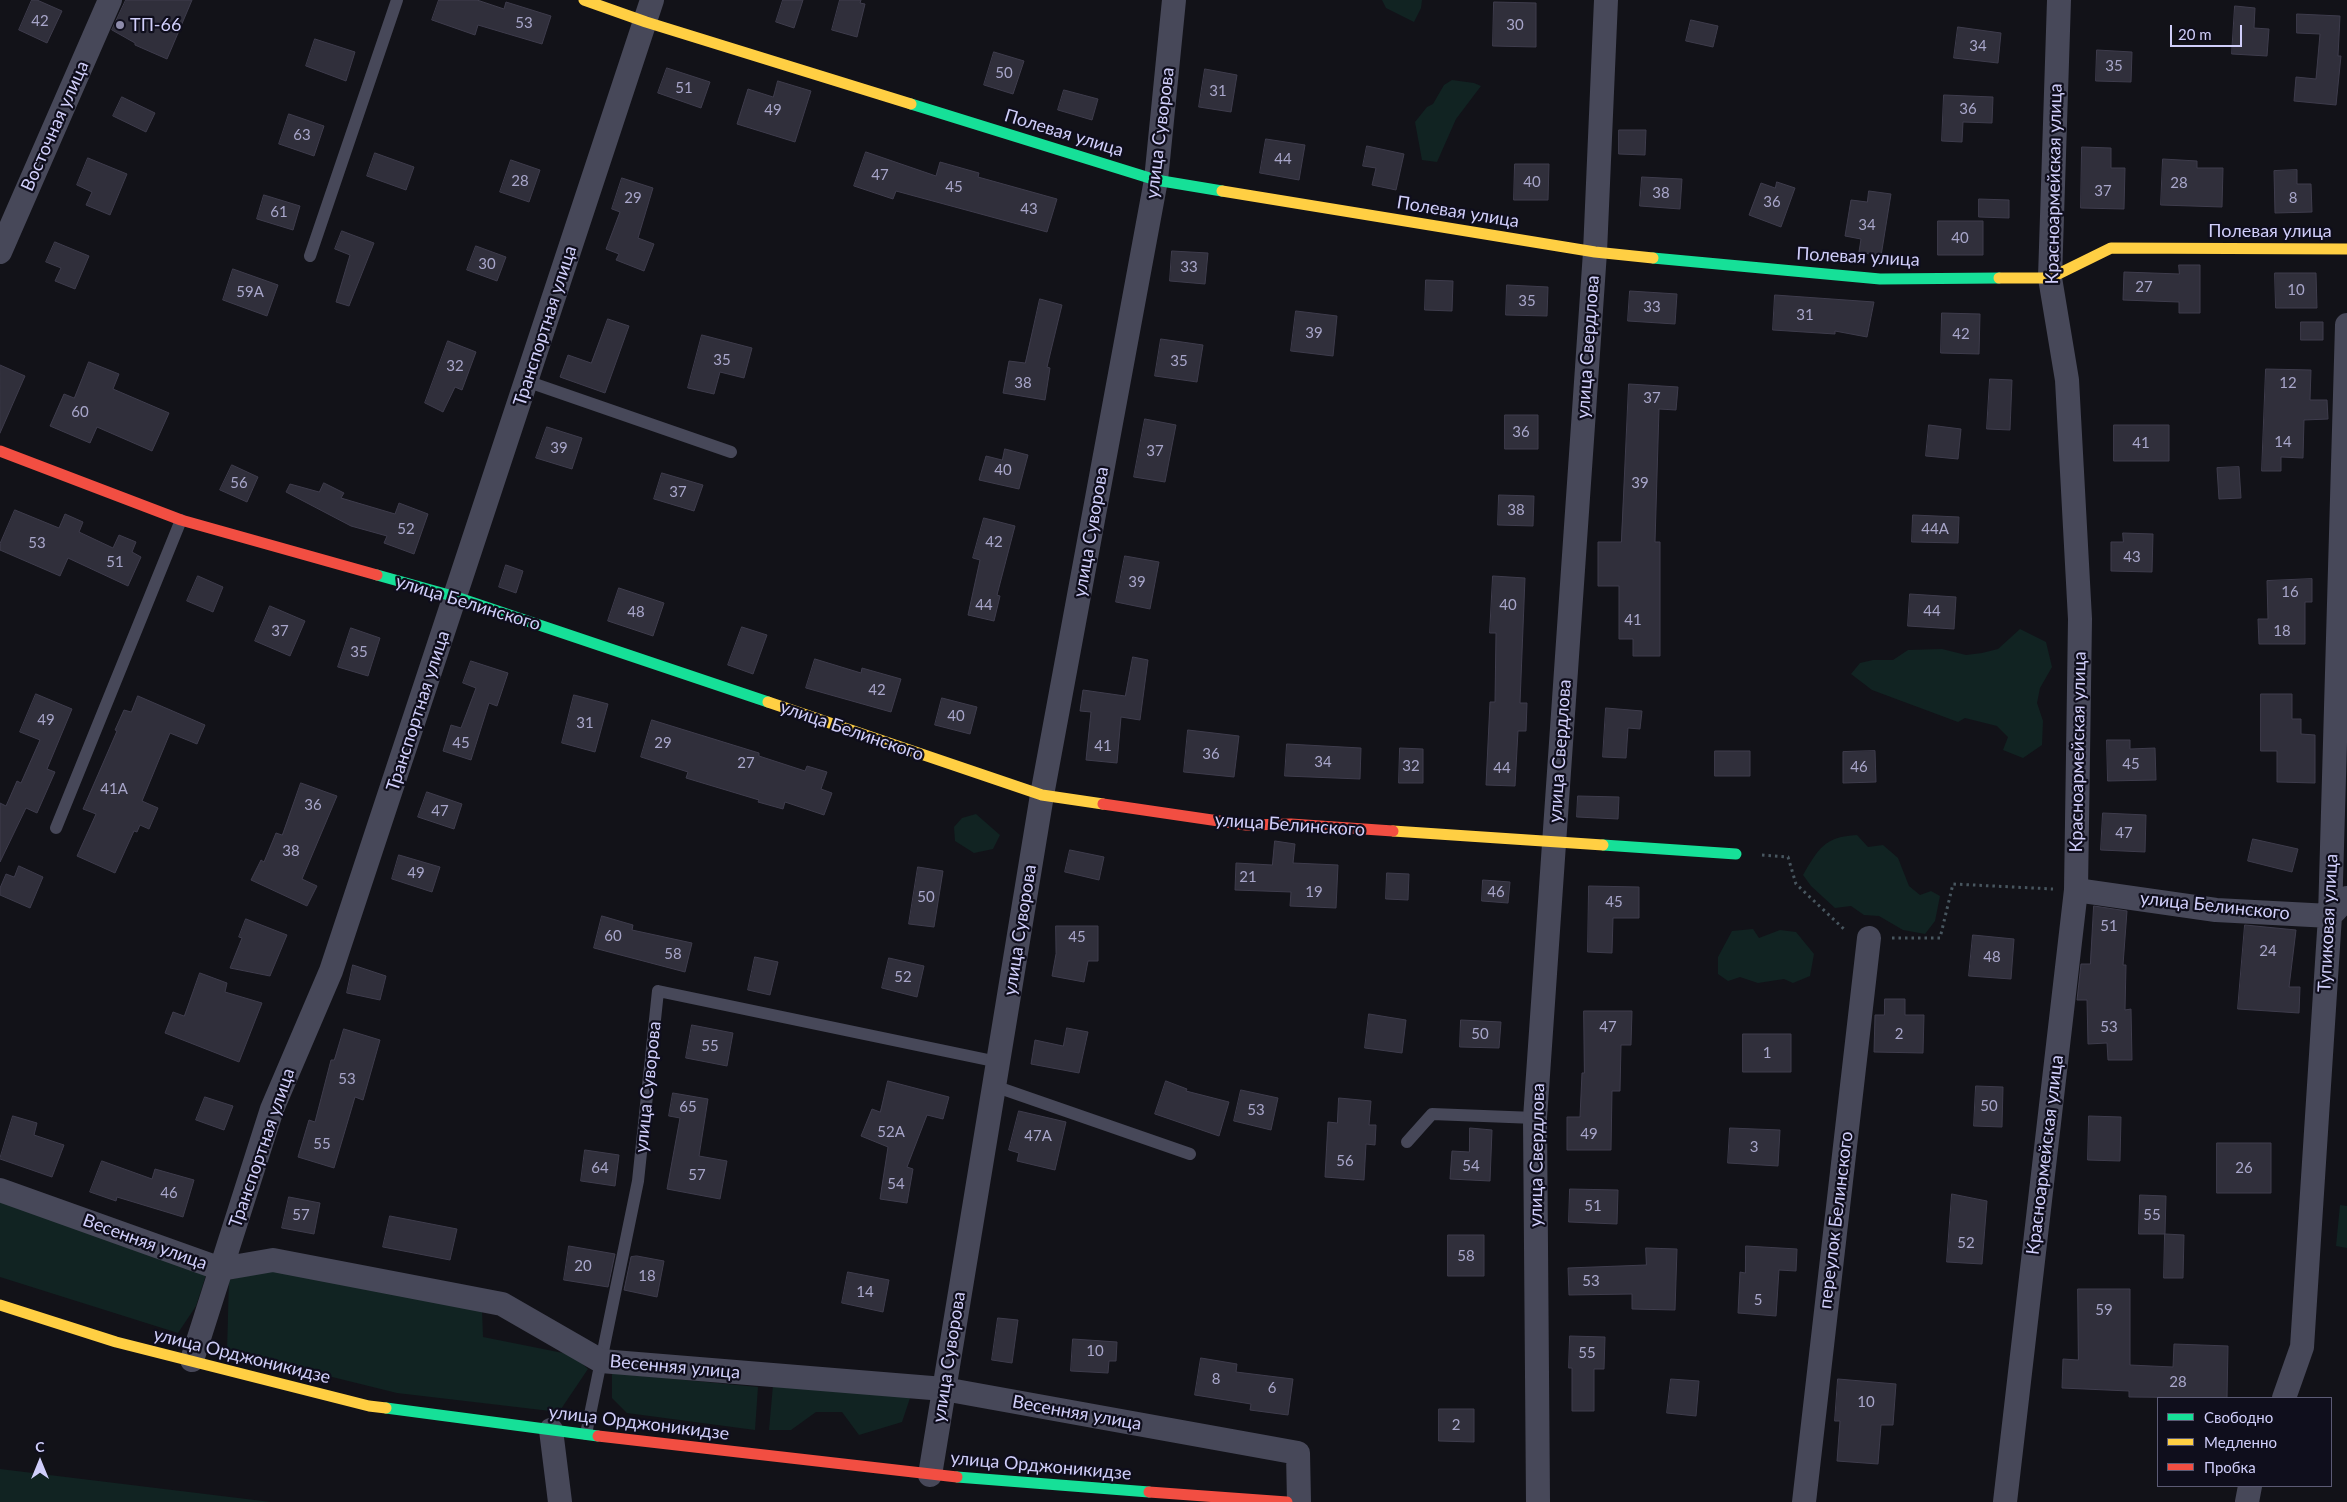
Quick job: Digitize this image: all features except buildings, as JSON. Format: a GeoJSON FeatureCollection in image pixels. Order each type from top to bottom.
{"type":"FeatureCollection","features":[{"type":"Feature","properties":{"kind":"street","name":"Восточная улица"},"geometry":{"type":"LineString","coordinates":[[0,252],[110,0]]}},
{"type":"Feature","properties":{"kind":"street","name":"Полевая улица"},"geometry":{"type":"LineString","coordinates":[[584,0],[649,11],[1156,180],[1595,252],[1880,279],[2050,278],[2111,248],[2347,249]]}},
{"type":"Feature","properties":{"kind":"street","name":"улица Суворова"},"geometry":{"type":"LineString","coordinates":[[930,1475],[1042,795],[1156,180],[1174,0]]}},
{"type":"Feature","properties":{"kind":"street","name":"улица Свердлова"},"geometry":{"type":"LineString","coordinates":[[1538,1502],[1535,1118],[1595,252],[1606,0]]}},
{"type":"Feature","properties":{"kind":"street","name":"Красноармейская улица"},"geometry":{"type":"LineString","coordinates":[[2005,1502],[2076,890],[2080,619],[2067,380],[2050,278],[2059,0]]}},
{"type":"Feature","properties":{"kind":"street","name":"Транспортная улица"},"geometry":{"type":"LineString","coordinates":[[192,1360],[272,1109],[331,971],[649,11]]}},
{"type":"Feature","properties":{"kind":"street","name":"Тупиковая улица"},"geometry":{"type":"LineString","coordinates":[[2284,1397],[2302,1346],[2330,916],[2347,325]]}},
{"type":"Feature","properties":{"kind":"street","name":"улица Белинского"},"geometry":{"type":"LineString","coordinates":[[0,451],[181,520],[456,597],[1042,795],[1246,825],[1290,824],[1553,844],[1736,854]]}},
{"type":"Feature","properties":{"kind":"street","name":"улица Белинского"},"geometry":{"type":"LineString","coordinates":[[2076,890],[2216,910],[2330,916]]}},
{"type":"Feature","properties":{"kind":"street"},"geometry":{"type":"LineString","coordinates":[[2330,916],[2347,898]]}},
{"type":"Feature","properties":{"kind":"street","name":"переулок Белинского"},"geometry":{"type":"LineString","coordinates":[[1804,1502],[1869,938]]}},
{"type":"Feature","properties":{"kind":"street","name":"Весенняя улица"},"geometry":{"type":"LineString","coordinates":[[0,1190],[221,1269],[273,1260],[502,1304],[601,1360],[944,1389],[1298,1453],[1299,1502]]}},
{"type":"Feature","properties":{"kind":"street","name":"улица Орджоникидзе"},"geometry":{"type":"LineString","coordinates":[[0,1305],[116,1342],[369,1406],[550,1430],[930,1475],[1287,1502]]}},
{"type":"Feature","properties":{"kind":"street"},"geometry":{"type":"LineString","coordinates":[[550,1430],[560,1502]]}},
{"type":"Feature","properties":{"kind":"street"},"geometry":{"type":"LineString","coordinates":[[2247,1502],[2250,1487]]}},
{"type":"Feature","properties":{"kind":"lane"},"geometry":{"type":"LineString","coordinates":[[310,256],[397,0]]}},
{"type":"Feature","properties":{"kind":"lane"},"geometry":{"type":"LineString","coordinates":[[526,381],[731,452]]}},
{"type":"Feature","properties":{"kind":"lane"},"geometry":{"type":"LineString","coordinates":[[56,828],[181,520]]}},
{"type":"Feature","properties":{"kind":"lane","name":"улица Суворова"},"geometry":{"type":"LineString","coordinates":[[586,1434],[638,1181],[658,991],[998,1062]]}},
{"type":"Feature","properties":{"kind":"lane"},"geometry":{"type":"LineString","coordinates":[[994,1086],[1190,1154]]}},
{"type":"Feature","properties":{"kind":"lane"},"geometry":{"type":"LineString","coordinates":[[1407,1142],[1432,1114],[1535,1118]]}},
{"type":"Feature","properties":{"kind":"path"},"geometry":{"type":"LineString","coordinates":[[1736,854],[1788,857],[1796,884],[1854,938],[1940,938],[1953,884],[2076,890]]}},
{"type":"Feature","properties":{"kind":"shaded area"},"geometry":{"type":"Polygon","coordinates":[[[1382,0],[1422,0],[1421,8],[1414,22],[1386,8],[1382,0]]]}},
{"type":"Feature","properties":{"kind":"shaded area"},"geometry":{"type":"Polygon","coordinates":[[[1452,80],[1474,83],[1481,86],[1456,119],[1437,162],[1422,160],[1415,122],[1427,107],[1433,104],[1444,85],[1452,80]]]}},
{"type":"Feature","properties":{"kind":"shaded area"},"geometry":{"type":"Polygon","coordinates":[[[2020,629],[2046,642],[2052,667],[2040,688],[2037,703],[2043,721],[2042,745],[2023,758],[2003,750],[2008,737],[1997,726],[1965,718],[1958,722],[1872,690],[1851,674],[1860,663],[1873,660],[1893,660],[1908,650],[1942,649],[1966,655],[1998,649],[2020,629]]]}},
{"type":"Feature","properties":{"kind":"shaded area"},"geometry":{"type":"Polygon","coordinates":[[[976,814],[1000,835],[993,849],[974,853],[955,841],[954,827],[962,818],[976,814]]]}},
{"type":"Feature","properties":{"kind":"shaded area"},"geometry":{"type":"Polygon","coordinates":[[[1857,835],[1868,847],[1883,845],[1898,858],[1909,886],[1920,895],[1931,891],[1940,896],[1935,921],[1925,934],[1903,930],[1879,916],[1864,915],[1851,906],[1835,908],[1811,886],[1803,875],[1818,851],[1830,841],[1857,835]]]}},
{"type":"Feature","properties":{"kind":"shaded area"},"geometry":{"type":"Polygon","coordinates":[[[1753,929],[1759,938],[1780,930],[1796,932],[1814,954],[1810,976],[1793,983],[1784,979],[1758,983],[1740,977],[1728,981],[1718,974],[1718,957],[1732,931],[1753,929]]]}},
{"type":"Feature","properties":{"kind":"shaded area"},"geometry":{"type":"Polygon","coordinates":[[[0,1197],[207,1272],[196,1306],[178,1333],[0,1277],[0,1197]]]}},
{"type":"Feature","properties":{"kind":"shaded area"},"geometry":{"type":"Polygon","coordinates":[[[2340,1205],[2347,1206],[2347,1248],[2336,1246],[2340,1205]]]}},
{"type":"Feature","properties":{"kind":"shaded area"},"geometry":{"type":"Polygon","coordinates":[[[271,1270],[482,1310],[483,1337],[573,1355],[588,1369],[559,1412],[397,1393],[227,1351],[229,1280],[271,1270]]]}},
{"type":"Feature","properties":{"kind":"shaded area"},"geometry":{"type":"Polygon","coordinates":[[[612,1373],[758,1387],[755,1430],[627,1413],[612,1398],[612,1373]]]}},
{"type":"Feature","properties":{"kind":"shaded area"},"geometry":{"type":"Polygon","coordinates":[[[773,1385],[911,1395],[902,1422],[859,1435],[842,1412],[816,1412],[791,1430],[769,1430],[773,1385]]]}},
{"type":"Feature","properties":{"kind":"shaded area"},"geometry":{"type":"Polygon","coordinates":[[[0,1469],[271,1502],[0,1502],[0,1469]]]}},
{"type":"Feature","properties":{"kind":"traffic: fast"},"geometry":{"type":"LineString","coordinates":[[911,104],[1156,180],[1222,191]]}},
{"type":"Feature","properties":{"kind":"traffic: fast"},"geometry":{"type":"LineString","coordinates":[[1653,258],[1880,279],[1999,278]]}},
{"type":"Feature","properties":{"kind":"traffic: fast"},"geometry":{"type":"LineString","coordinates":[[377,575],[456,597],[768,702]]}},
{"type":"Feature","properties":{"kind":"traffic: fast"},"geometry":{"type":"LineString","coordinates":[[1603,845],[1736,854]]}},
{"type":"Feature","properties":{"kind":"traffic: fast"},"geometry":{"type":"LineString","coordinates":[[386,1408],[598,1436]]}},
{"type":"Feature","properties":{"kind":"traffic: fast"},"geometry":{"type":"LineString","coordinates":[[957,1477],[1149,1492]]}},
{"type":"Feature","properties":{"kind":"traffic: slow"},"geometry":{"type":"LineString","coordinates":[[584,0],[646,22],[911,104]]}},
{"type":"Feature","properties":{"kind":"traffic: slow"},"geometry":{"type":"LineString","coordinates":[[1222,191],[1595,252],[1653,258]]}},
{"type":"Feature","properties":{"kind":"traffic: slow"},"geometry":{"type":"LineString","coordinates":[[1999,278],[2050,278],[2111,248],[2347,249]]}},
{"type":"Feature","properties":{"kind":"traffic: slow"},"geometry":{"type":"LineString","coordinates":[[768,702],[1042,795],[1103,804]]}},
{"type":"Feature","properties":{"kind":"traffic: slow"},"geometry":{"type":"LineString","coordinates":[[1393,831],[1603,845]]}},
{"type":"Feature","properties":{"kind":"traffic: slow"},"geometry":{"type":"LineString","coordinates":[[0,1305],[116,1342],[369,1406],[386,1408]]}},
{"type":"Feature","properties":{"kind":"traffic: jam"},"geometry":{"type":"LineString","coordinates":[[0,451],[181,520],[377,575]]}},
{"type":"Feature","properties":{"kind":"traffic: jam"},"geometry":{"type":"LineString","coordinates":[[1103,804],[1246,825],[1291,824],[1393,831]]}},
{"type":"Feature","properties":{"kind":"traffic: jam"},"geometry":{"type":"LineString","coordinates":[[598,1436],[957,1477]]}},
{"type":"Feature","properties":{"kind":"traffic: jam"},"geometry":{"type":"LineString","coordinates":[[1149,1492],[1287,1502]]}},
{"type":"Feature","properties":{"kind":"place","name":"ТП-66"},"geometry":{"type":"Point","coordinates":[120,25]}}]}
